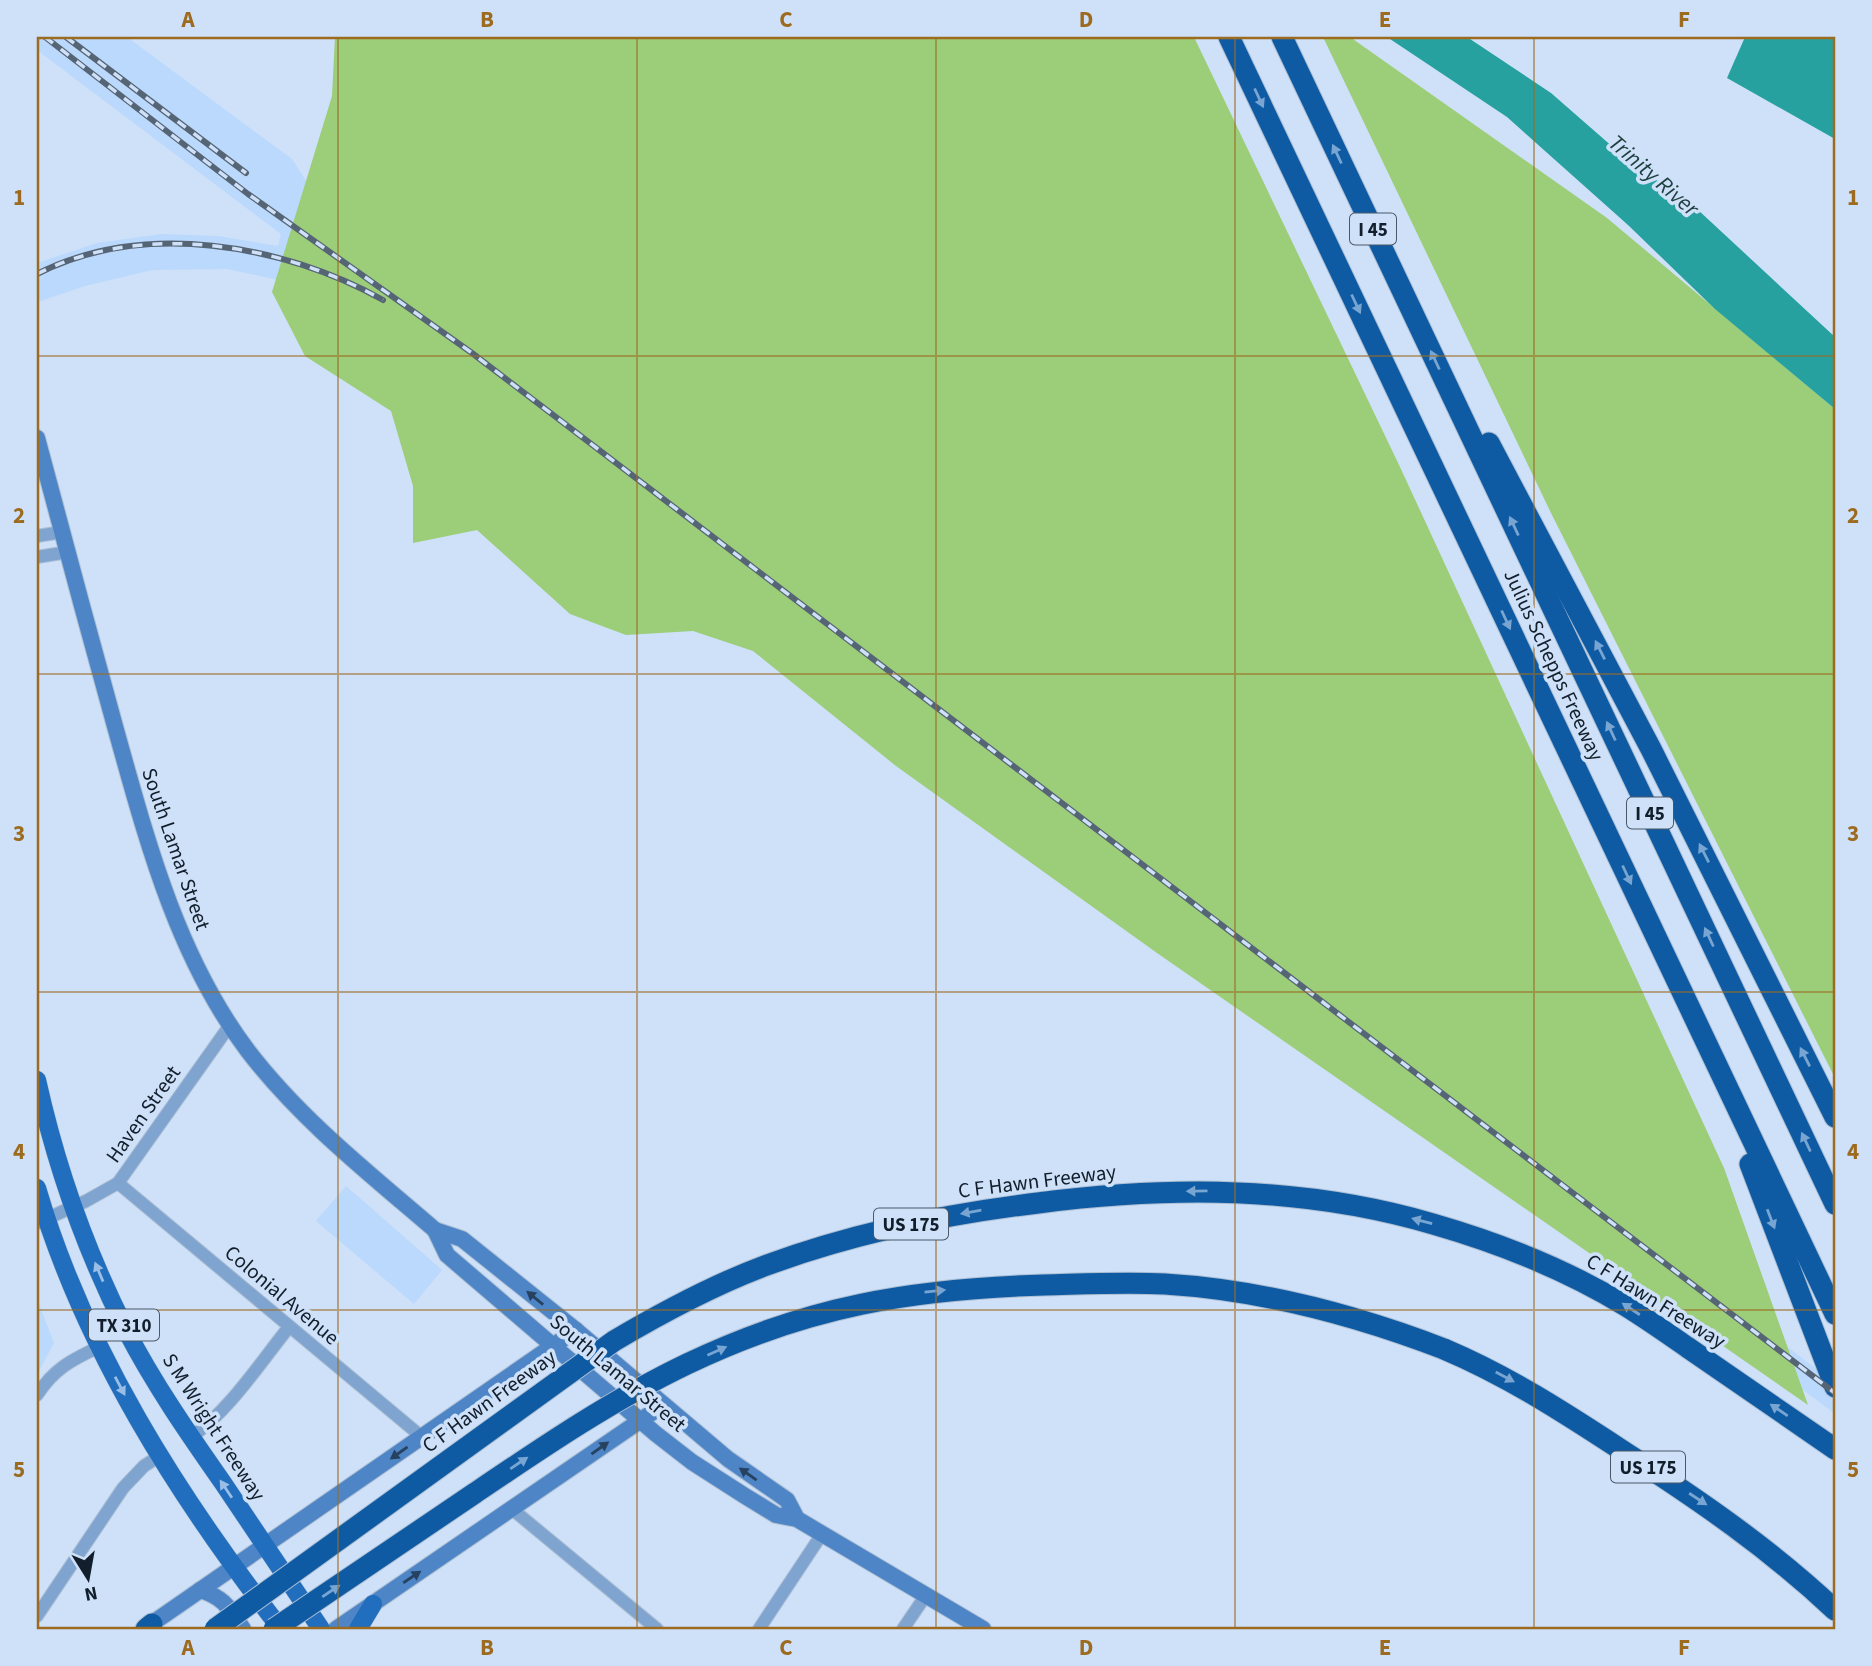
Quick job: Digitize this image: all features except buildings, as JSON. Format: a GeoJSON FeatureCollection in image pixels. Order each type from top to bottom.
{"type":"FeatureCollection","features":[{"type":"Feature","properties":{"kind":"highway","name":"Julius Schepps Freeway"},"geometry":{"type":"LineString","coordinates":[[1229,37],[1835,1314]]}},
{"type":"Feature","properties":{"kind":"highway","name":"Julius Schepps Freeway"},"geometry":{"type":"LineString","coordinates":[[1282,37],[1835,1204]]}},
{"type":"Feature","properties":{"kind":"highway"},"geometry":{"type":"LineString","coordinates":[[1464,421],[1484,434],[1591,634],[1726,896],[1835,1118]]}},
{"type":"Feature","properties":{"kind":"highway"},"geometry":{"type":"LineString","coordinates":[[1695,1018],[1835,1387]]}},
{"type":"Feature","properties":{"kind":"highway","name":"C F Hawn Freeway"},"geometry":{"type":"LineString","coordinates":[[215,1629],[614,1341],[687,1300],[766,1266],[857,1237],[955,1215],[1065,1199],[1182,1191],[1278,1194],[1372,1209],[1445,1227],[1544,1264],[1624,1305],[1835,1448]]}},
{"type":"Feature","properties":{"kind":"highway","name":"US 175"},"geometry":{"type":"LineString","coordinates":[[274,1629],[592,1416],[722,1348],[830,1310],[887,1298],[951,1290],[1118,1283],[1164,1284],[1251,1294],[1303,1304],[1358,1318],[1479,1363],[1536,1394],[1709,1507],[1770,1552],[1835,1610]]}},
{"type":"Feature","properties":{"kind":"main road","name":"South Lamar Street"},"geometry":{"type":"LineString","coordinates":[[37,438],[141,818],[168,901],[188,950],[230,1025],[271,1080],[318,1128],[435,1230],[462,1239],[576,1330],[728,1459],[787,1500],[797,1519]]}},
{"type":"Feature","properties":{"kind":"main road","name":"S M Wright Freeway"},"geometry":{"type":"LineString","coordinates":[[37,1080],[73,1207],[126,1329],[191,1437],[321,1629]]}},
{"type":"Feature","properties":{"kind":"main road","name":"TX 310"},"geometry":{"type":"LineString","coordinates":[[37,1188],[41,1221],[99,1347],[161,1455],[233,1568],[281,1629]]}},
{"type":"Feature","properties":{"kind":"main road","name":"South Lamar Street"},"geometry":{"type":"LineString","coordinates":[[435,1230],[447,1255],[692,1462],[776,1515],[797,1519],[984,1629]]}},
{"type":"Feature","properties":{"kind":"main road","name":"C F Hawn Freeway"},"geometry":{"type":"LineString","coordinates":[[147,1627],[576,1330]]}},
{"type":"Feature","properties":{"kind":"main road"},"geometry":{"type":"LineString","coordinates":[[336,1629],[663,1405]]}},
{"type":"Feature","properties":{"kind":"main road"},"geometry":{"type":"LineString","coordinates":[[200,1590],[216,1595],[225,1603],[243,1629]]}},
{"type":"Feature","properties":{"kind":"main road"},"geometry":{"type":"LineString","coordinates":[[358,1629],[373,1604]]}},
{"type":"Feature","properties":{"kind":"street"},"geometry":{"type":"LineString","coordinates":[[37,536],[62,532]]}},
{"type":"Feature","properties":{"kind":"street"},"geometry":{"type":"LineString","coordinates":[[37,557],[68,552]]}},
{"type":"Feature","properties":{"kind":"street","name":"Haven Street"},"geometry":{"type":"LineString","coordinates":[[41,1221],[118,1183],[230,1025]]}},
{"type":"Feature","properties":{"kind":"street","name":"Colonial Avenue"},"geometry":{"type":"LineString","coordinates":[[118,1183],[422,1437]]}},
{"type":"Feature","properties":{"kind":"street"},"geometry":{"type":"LineString","coordinates":[[191,1437],[225,1406],[289,1326]]}},
{"type":"Feature","properties":{"kind":"street"},"geometry":{"type":"LineString","coordinates":[[37,1395],[54,1372],[99,1347]]}},
{"type":"Feature","properties":{"kind":"street"},"geometry":{"type":"LineString","coordinates":[[37,1616],[123,1488],[144,1466],[161,1455]]}},
{"type":"Feature","properties":{"kind":"street"},"geometry":{"type":"LineString","coordinates":[[512,1509],[657,1629]]}},
{"type":"Feature","properties":{"kind":"street"},"geometry":{"type":"LineString","coordinates":[[759,1629],[822,1534]]}},
{"type":"Feature","properties":{"kind":"street"},"geometry":{"type":"LineString","coordinates":[[903,1629],[926,1595]]}},
{"type":"Feature","properties":{"kind":"shaded area"},"geometry":{"type":"Polygon","coordinates":[[[37,37],[127,37],[292,159],[355,257],[1835,1383],[1835,1414],[451,368],[333,292],[227,269],[152,270],[85,286],[38,302],[37,263],[97,243],[161,234],[218,236],[278,246],[281,234],[37,50],[37,37]]]}},
{"type":"Feature","properties":{"kind":"shaded area"},"geometry":{"type":"Polygon","coordinates":[[[335,37],[1194,37],[1400,467],[1724,1168],[1808,1405],[1157,953],[896,766],[753,651],[693,631],[626,635],[570,614],[477,530],[413,543],[413,486],[391,411],[305,356],[272,292],[332,96],[335,37]]]}},
{"type":"Feature","properties":{"kind":"shaded area"},"geometry":{"type":"Polygon","coordinates":[[[1323,37],[1350,37],[1607,218],[1835,409],[1835,1078],[1551,513],[1323,37]]]}},
{"type":"Feature","properties":{"kind":"shaded area"},"geometry":{"type":"Polygon","coordinates":[[[1387,37],[1467,37],[1551,93],[1622,155],[1697,209],[1835,337],[1835,409],[1715,309],[1628,225],[1507,117],[1387,37]]]}},
{"type":"Feature","properties":{"kind":"shaded area"},"geometry":{"type":"Polygon","coordinates":[[[1745,37],[1835,37],[1835,139],[1727,78],[1745,37]]]}},
{"type":"Feature","properties":{"kind":"shaded area"},"geometry":{"type":"Polygon","coordinates":[[[346,1186],[442,1270],[414,1304],[316,1221],[346,1186]]]}},
{"type":"Feature","properties":{"kind":"shaded area"},"geometry":{"type":"Polygon","coordinates":[[[37,1299],[54,1343],[39,1371],[37,1369],[37,1299]]]}},
{"type":"Feature","properties":{"kind":"railway"},"geometry":{"type":"LineString","coordinates":[[45,37],[248,194],[472,353],[1835,1393]]}},
{"type":"Feature","properties":{"kind":"railway"},"geometry":{"type":"LineString","coordinates":[[66,37],[246,173]]}},
{"type":"Feature","properties":{"kind":"railway"},"geometry":{"type":"LineString","coordinates":[[37,274],[78,257],[122,247],[167,244],[212,246],[258,253],[302,265],[383,300]]}},
{"type":"Feature","properties":{"kind":"water label","name":"Trinity River"},"geometry":{"type":"Point","coordinates":[1654,175]}}]}
